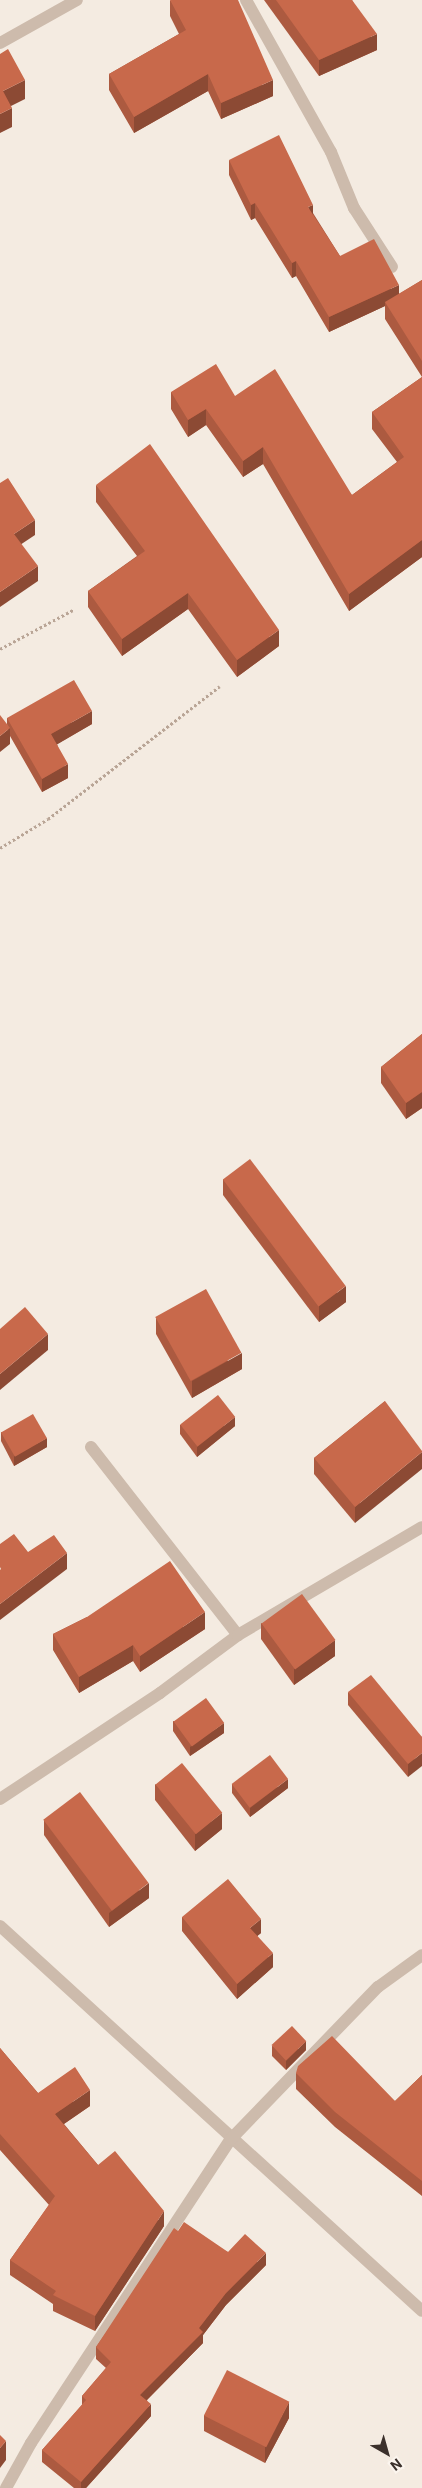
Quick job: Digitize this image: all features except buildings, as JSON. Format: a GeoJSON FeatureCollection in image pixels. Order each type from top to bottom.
{"type":"FeatureCollection","features":[{"type":"Feature","properties":{"kind":"street"},"geometry":{"type":"LineString","coordinates":[[0,43],[77,0]]}},
{"type":"Feature","properties":{"kind":"street"},"geometry":{"type":"LineString","coordinates":[[246,0],[331,152],[354,208],[392,267]]}},
{"type":"Feature","properties":{"kind":"street"},"geometry":{"type":"LineString","coordinates":[[91,1447],[238,1635]]}},
{"type":"Feature","properties":{"kind":"street"},"geometry":{"type":"LineString","coordinates":[[0,1799],[160,1693],[238,1635],[422,1527]]}},
{"type":"Feature","properties":{"kind":"street"},"geometry":{"type":"LineString","coordinates":[[0,1926],[230,2140],[422,2311]]}},
{"type":"Feature","properties":{"kind":"street"},"geometry":{"type":"LineString","coordinates":[[6,2488],[31,2442],[230,2140],[378,1987],[422,1955]]}},
{"type":"Feature","properties":{"kind":"path"},"geometry":{"type":"LineString","coordinates":[[0,649],[73,610]]}},
{"type":"Feature","properties":{"kind":"path"},"geometry":{"type":"LineString","coordinates":[[0,848],[48,819],[220,686]]}}]}
